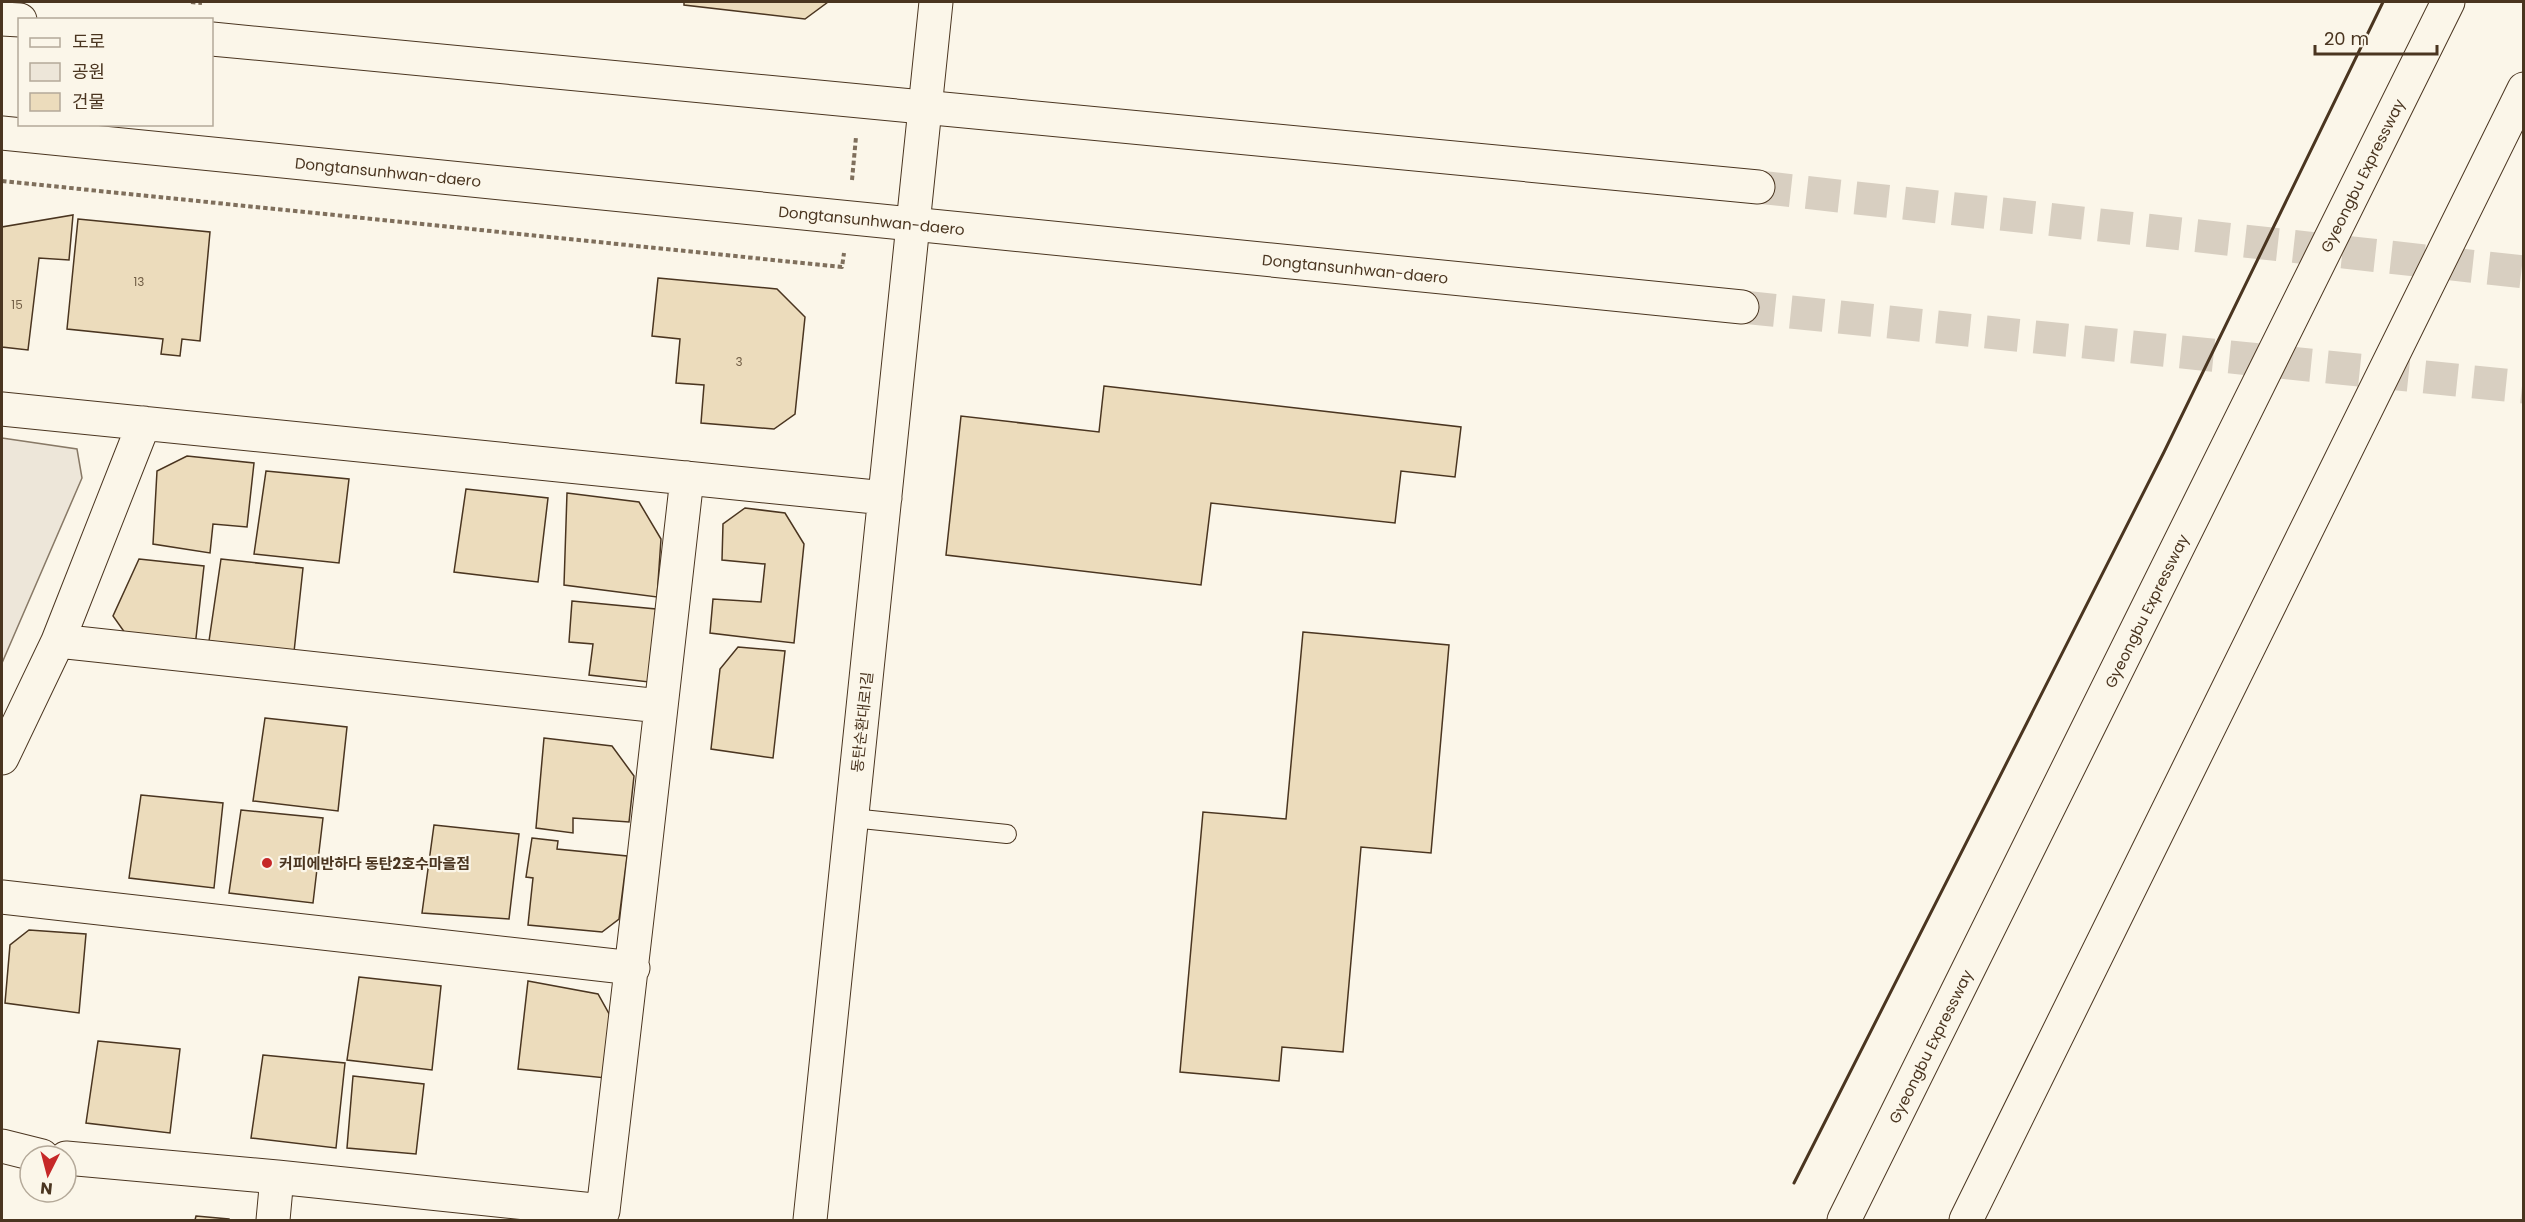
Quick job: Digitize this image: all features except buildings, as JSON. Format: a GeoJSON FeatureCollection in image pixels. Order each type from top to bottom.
{"type":"FeatureCollection","features":[{"type":"Feature","properties":{"kind":"main road","name":"동탄순환대로1길"},"geometry":{"type":"LineString","coordinates":[[810,1221],[936,2]]}},
{"type":"Feature","properties":{"kind":"main road","name":"Gyeongbu Expressway"},"geometry":{"type":"LineString","coordinates":[[1848,1213],[2448,2]]}},
{"type":"Feature","properties":{"kind":"main road"},"geometry":{"type":"LineString","coordinates":[[2,18],[18,20]]}},
{"type":"Feature","properties":{"kind":"main road"},"geometry":{"type":"LineString","coordinates":[[213,39],[1758,187]]}},
{"type":"Feature","properties":{"kind":"main road"},"geometry":{"type":"LineString","coordinates":[[1969,1215],[2523,89]]}},
{"type":"Feature","properties":{"kind":"main road","name":"Dongtansunhwan-daero"},"geometry":{"type":"LineString","coordinates":[[2,133],[1742,307]]}},
{"type":"Feature","properties":{"kind":"main road"},"geometry":{"type":"LineString","coordinates":[[2,409],[885,498]]}},
{"type":"Feature","properties":{"kind":"main road"},"geometry":{"type":"LineString","coordinates":[[2,758],[58,641],[144,423]]}},
{"type":"Feature","properties":{"kind":"main road"},"geometry":{"type":"LineString","coordinates":[[78,1159],[603,1211],[633,968],[660,706],[687,478]]}},
{"type":"Feature","properties":{"kind":"main road"},"geometry":{"type":"LineString","coordinates":[[58,641],[660,706]]}},
{"type":"Feature","properties":{"kind":"main road"},"geometry":{"type":"LineString","coordinates":[[2,897],[633,968]]}},
{"type":"Feature","properties":{"kind":"main road"},"geometry":{"type":"LineString","coordinates":[[2,1146],[18,1150]]}},
{"type":"Feature","properties":{"kind":"main road"},"geometry":{"type":"LineString","coordinates":[[273,1221],[277,1177]]}},
{"type":"Feature","properties":{"kind":"lane"},"geometry":{"type":"LineString","coordinates":[[852,818],[1007,834]]}},
{"type":"Feature","properties":{"kind":"path"},"geometry":{"type":"LineString","coordinates":[[2,181],[842,267],[849,217],[859,101]]}},
{"type":"Feature","properties":{"kind":"green space"},"geometry":{"type":"Polygon","coordinates":[[[2,438],[77,449],[82,478],[2,663],[2,438]]]}},
{"type":"Feature","properties":{"kind":"tunnel"},"geometry":{"type":"LineString","coordinates":[[1758,187],[2524,272]]}},
{"type":"Feature","properties":{"kind":"tunnel"},"geometry":{"type":"LineString","coordinates":[[1742,307],[2524,387]]}},
{"type":"Feature","properties":{"kind":"wall"},"geometry":{"type":"LineString","coordinates":[[1794,1183],[2164,452],[2383,2]]}},
{"type":"Feature","properties":{"kind":"place","name":"커피에반하다 동탄2호수마을점"},"geometry":{"type":"Point","coordinates":[267,863]}}]}
